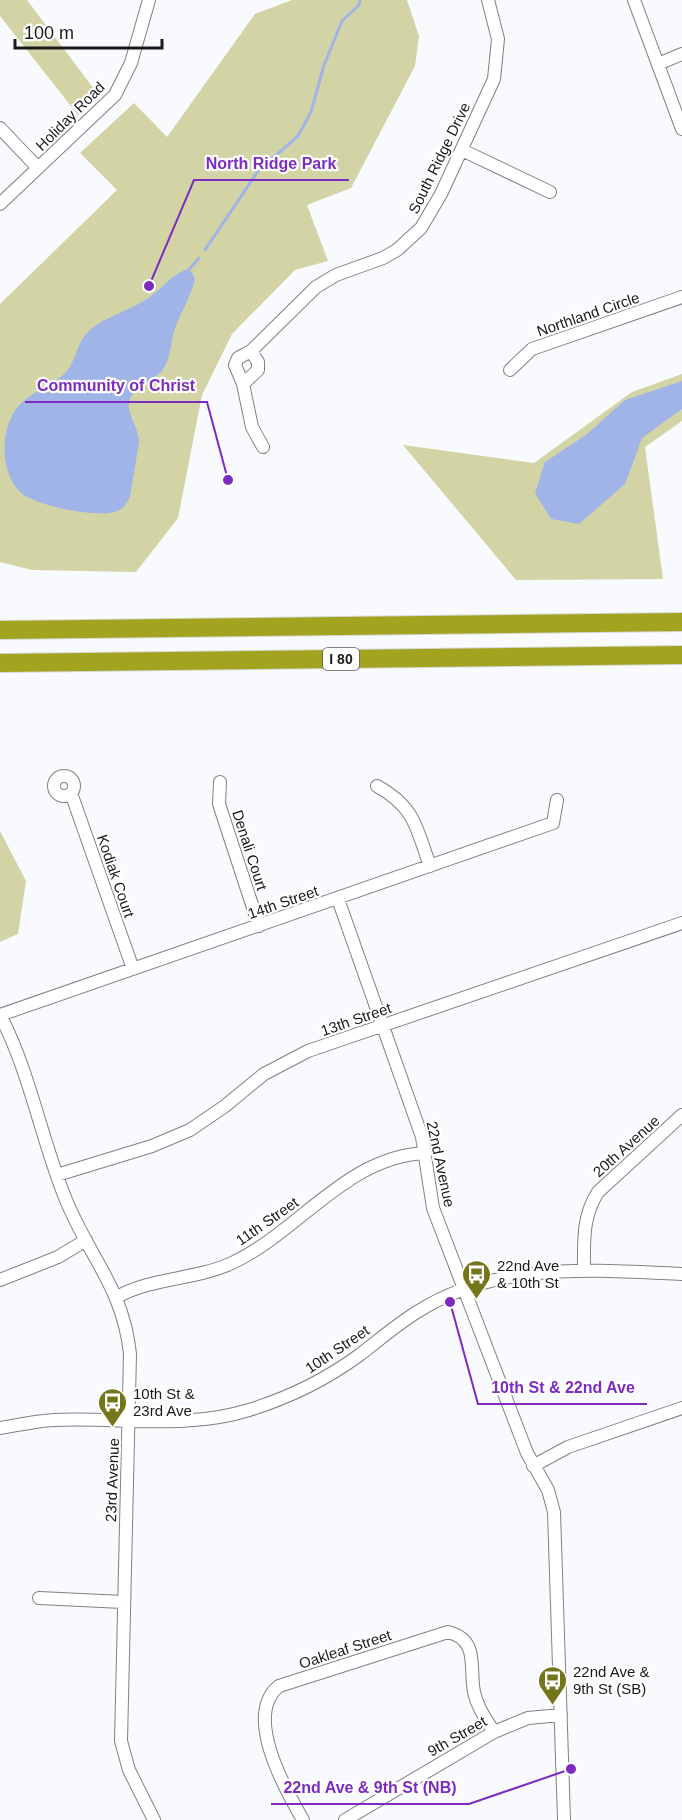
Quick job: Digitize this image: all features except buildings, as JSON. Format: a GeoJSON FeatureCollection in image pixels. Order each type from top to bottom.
{"type":"FeatureCollection","features":[{"type":"Feature","properties":{"kind":"highway","name":"I 80"},"geometry":{"type":"LineString","coordinates":[[0,630],[682,622]]}},
{"type":"Feature","properties":{"kind":"highway","name":"I 80"},"geometry":{"type":"LineString","coordinates":[[0,663],[682,655]]}},
{"type":"Feature","properties":{"kind":"street","name":"Holiday Road"},"geometry":{"type":"LineString","coordinates":[[0,204],[115,95],[131,63],[149,0]]}},
{"type":"Feature","properties":{"kind":"street","name":"South Ridge Drive"},"geometry":{"type":"LineString","coordinates":[[263,447],[252,427],[243,384],[235,365],[238,358],[251,351],[258,341],[316,287],[336,275],[383,258],[413,237],[427,219],[494,79],[497,64],[497,32],[488,0]]}},
{"type":"Feature","properties":{"kind":"street"},"geometry":{"type":"LineString","coordinates":[[634,0],[682,129]]}},
{"type":"Feature","properties":{"kind":"street"},"geometry":{"type":"LineString","coordinates":[[658,64],[682,54]]}},
{"type":"Feature","properties":{"kind":"street"},"geometry":{"type":"LineString","coordinates":[[0,128],[38,168]]}},
{"type":"Feature","properties":{"kind":"street"},"geometry":{"type":"LineString","coordinates":[[462,150],[550,192]]}},
{"type":"Feature","properties":{"kind":"street","name":"Northland Circle"},"geometry":{"type":"LineString","coordinates":[[510,370],[532,349],[682,297]]}},
{"type":"Feature","properties":{"kind":"street"},"geometry":{"type":"LineString","coordinates":[[243,384],[258,370],[258,362],[251,351]]}},
{"type":"Feature","properties":{"kind":"street","name":"Denali Court"},"geometry":{"type":"LineString","coordinates":[[219,782],[219,804],[259,926]]}},
{"type":"Feature","properties":{"kind":"street"},"geometry":{"type":"LineString","coordinates":[[377,786],[396,796],[410,811],[430,866]]}},
{"type":"Feature","properties":{"kind":"street","name":"Kodiak Court"},"geometry":{"type":"LineString","coordinates":[[71,793],[132,969]]}},
{"type":"Feature","properties":{"kind":"street","name":"14th Street"},"geometry":{"type":"LineString","coordinates":[[0,1015],[553,823],[557,800]]}},
{"type":"Feature","properties":{"kind":"street","name":"22nd Avenue"},"geometry":{"type":"LineString","coordinates":[[338,899],[419,1127],[433,1208],[533,1466],[548,1490],[554,1512],[564,1820]]}},
{"type":"Feature","properties":{"kind":"street","name":"13th Street"},"geometry":{"type":"LineString","coordinates":[[57,1175],[171,1139],[209,1119],[264,1074],[308,1051],[682,923]]}},
{"type":"Feature","properties":{"kind":"street","name":"23rd Avenue"},"geometry":{"type":"LineString","coordinates":[[0,1015],[57,1175],[86,1240],[117,1297],[128,1333],[130,1354],[121,1741],[129,1770],[154,1820]]}},
{"type":"Feature","properties":{"kind":"street","name":"20th Avenue"},"geometry":{"type":"LineString","coordinates":[[584,1271],[584,1228],[589,1205],[598,1192],[682,1115]]}},
{"type":"Feature","properties":{"kind":"street","name":"11th Street"},"geometry":{"type":"LineString","coordinates":[[117,1297],[138,1287],[188,1277],[231,1263],[270,1241],[365,1168],[393,1157],[425,1154]]}},
{"type":"Feature","properties":{"kind":"street"},"geometry":{"type":"LineString","coordinates":[[0,1280],[57,1257],[86,1240]]}},
{"type":"Feature","properties":{"kind":"street","name":"10th Street"},"geometry":{"type":"LineString","coordinates":[[0,1428],[56,1420],[207,1419],[245,1412],[284,1398],[327,1377],[417,1312],[464,1288],[525,1273],[584,1271],[682,1274]]}},
{"type":"Feature","properties":{"kind":"street"},"geometry":{"type":"LineString","coordinates":[[533,1466],[568,1447],[682,1408]]}},
{"type":"Feature","properties":{"kind":"street"},"geometry":{"type":"LineString","coordinates":[[39,1598],[123,1602]]}},
{"type":"Feature","properties":{"kind":"street","name":"Oakleaf Street"},"geometry":{"type":"LineString","coordinates":[[303,1820],[280,1781],[270,1752],[266,1707],[272,1692],[279,1686],[448,1632],[463,1638],[469,1645],[472,1653],[474,1692],[494,1732]]}},
{"type":"Feature","properties":{"kind":"street","name":"9th Street"},"geometry":{"type":"LineString","coordinates":[[345,1820],[494,1732],[528,1718],[561,1715]]}},
{"type":"Feature","properties":{"kind":"green space"},"geometry":{"type":"Polygon","coordinates":[[[0,0],[27,0],[100,97],[78,115],[0,16],[0,0]]]}},
{"type":"Feature","properties":{"kind":"green space"},"geometry":{"type":"Polygon","coordinates":[[[292,0],[407,0],[419,36],[415,66],[351,188],[307,205],[328,261],[295,270],[232,334],[202,395],[178,518],[136,572],[32,570],[0,562],[0,304],[117,190],[80,153],[134,103],[167,137],[255,14],[292,0]]]}},
{"type":"Feature","properties":{"kind":"green space"},"geometry":{"type":"Polygon","coordinates":[[[682,374],[682,421],[645,447],[663,579],[516,580],[403,445],[534,463],[632,392],[682,374]]]}},
{"type":"Feature","properties":{"kind":"green space"},"geometry":{"type":"Polygon","coordinates":[[[0,831],[26,881],[18,934],[0,942],[0,831]]]}},
{"type":"Feature","properties":{"kind":"water"},"geometry":{"type":"Polygon","coordinates":[[[185,270],[192,272],[195,280],[174,331],[167,362],[158,375],[134,392],[129,402],[139,442],[130,497],[125,505],[118,511],[109,513],[84,512],[54,507],[21,493],[9,475],[5,452],[7,429],[16,409],[27,398],[64,374],[83,338],[96,325],[137,305],[185,270]]]}},
{"type":"Feature","properties":{"kind":"water"},"geometry":{"type":"Polygon","coordinates":[[[682,381],[682,409],[642,438],[625,484],[579,524],[551,519],[535,493],[545,462],[586,435],[625,400],[682,381]]]}},
{"type":"Feature","properties":{"kind":"waterway"},"geometry":{"type":"LineString","coordinates":[[205,250],[258,171],[298,136],[311,112],[324,65],[342,21],[359,5],[360,0]]}},
{"type":"Feature","properties":{"kind":"waterway"},"geometry":{"type":"LineString","coordinates":[[188,271],[199,258]]}},
{"type":"Feature","properties":{"kind":"place","name":"North Ridge Park"},"geometry":{"type":"Point","coordinates":[149,286]}},
{"type":"Feature","properties":{"kind":"place","name":"Community of Christ"},"geometry":{"type":"Point","coordinates":[228,480]}},
{"type":"Feature","properties":{"kind":"place","name":"22nd Ave & 10th St"},"geometry":{"type":"Point","coordinates":[476,1300]}},
{"type":"Feature","properties":{"kind":"place","name":"10th St & 22nd Ave"},"geometry":{"type":"Point","coordinates":[450,1302]}},
{"type":"Feature","properties":{"kind":"place","name":"10th St & 23rd Ave"},"geometry":{"type":"Point","coordinates":[112,1428]}},
{"type":"Feature","properties":{"kind":"place","name":"22nd Ave & 9th St (SB)"},"geometry":{"type":"Point","coordinates":[552,1706]}},
{"type":"Feature","properties":{"kind":"place","name":"22nd Ave & 9th St (NB)"},"geometry":{"type":"Point","coordinates":[571,1769]}}]}
